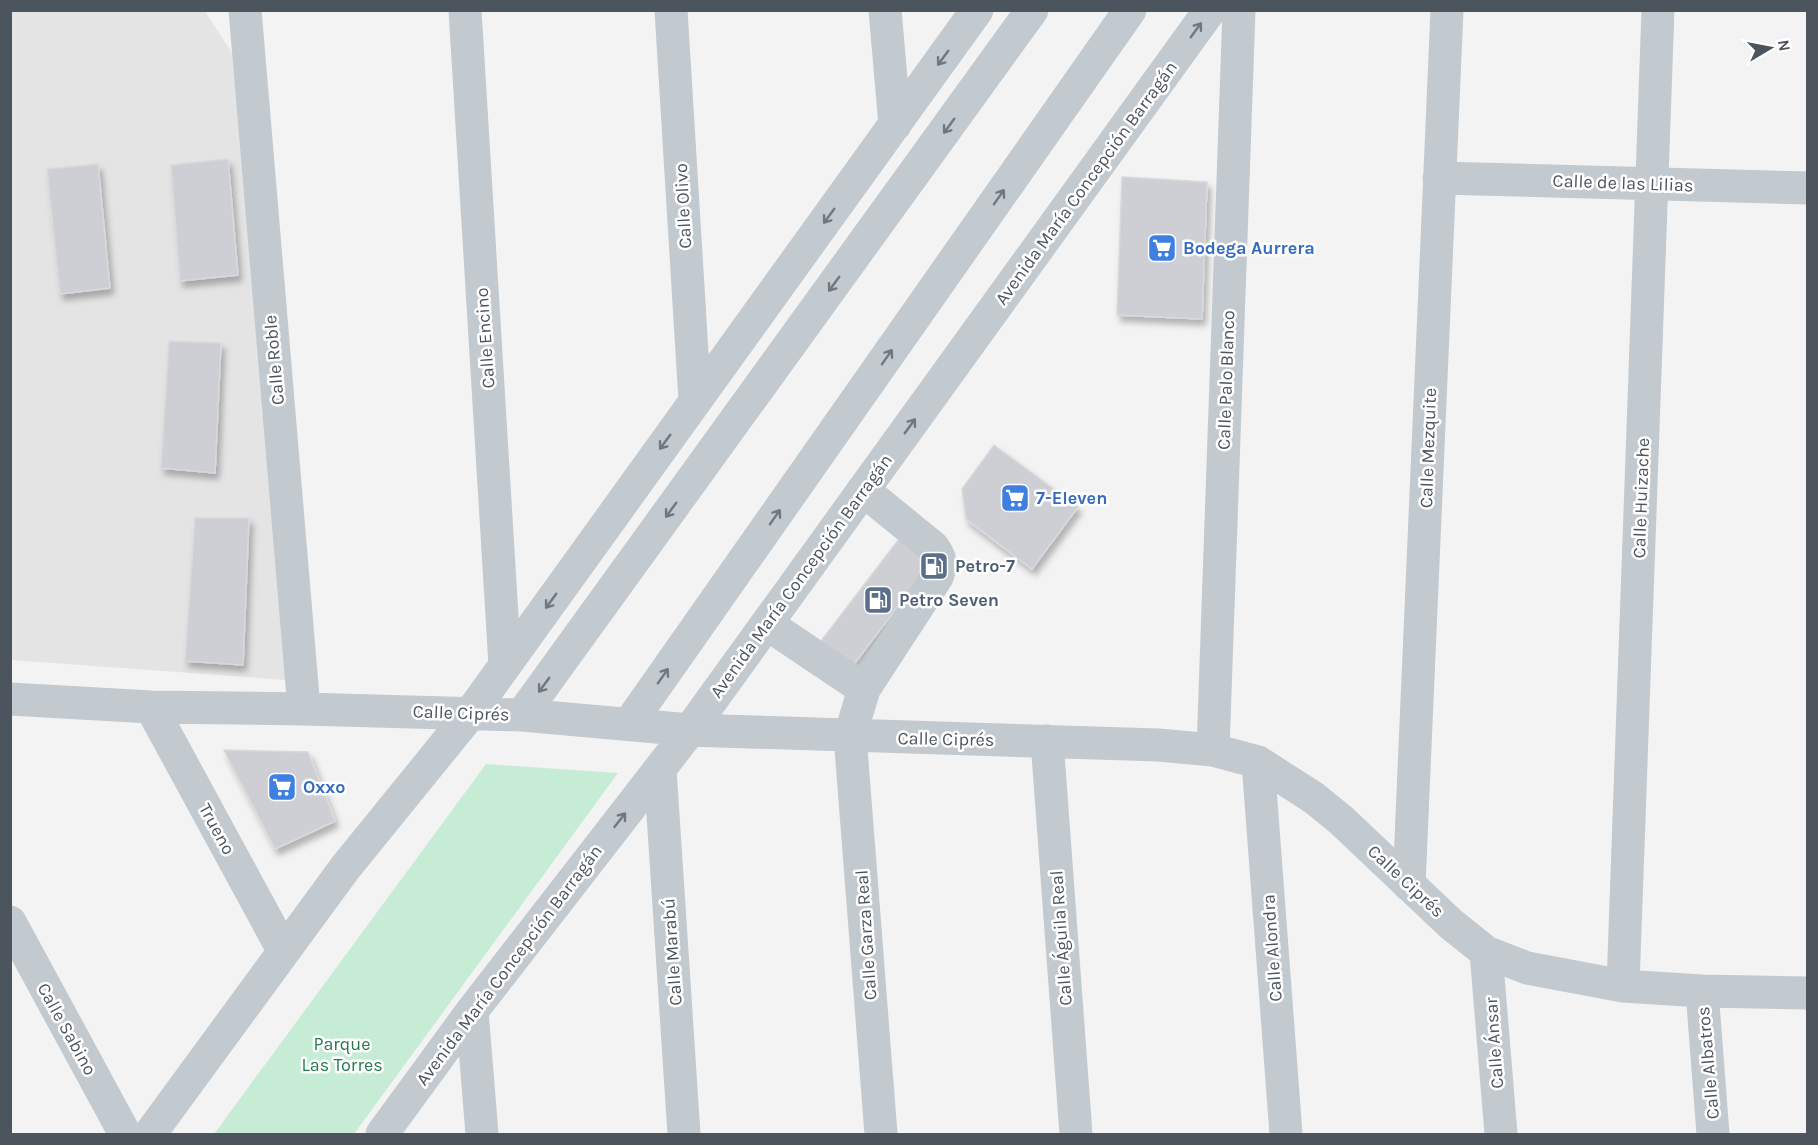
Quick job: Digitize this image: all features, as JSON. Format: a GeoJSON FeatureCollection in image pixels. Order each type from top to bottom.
{"type":"FeatureCollection","features":[{"type":"Feature","properties":{"kind":"street","name":"Calle Roble"},"geometry":{"type":"LineString","coordinates":[[245,10],[304,709]]}},
{"type":"Feature","properties":{"kind":"street","name":"Calle Encino"},"geometry":{"type":"LineString","coordinates":[[465,10],[505,665]]}},
{"type":"Feature","properties":{"kind":"street","name":"Calle Olivo"},"geometry":{"type":"LineString","coordinates":[[671,10],[694,401]]}},
{"type":"Feature","properties":{"kind":"street"},"geometry":{"type":"LineString","coordinates":[[885,10],[895,125]]}},
{"type":"Feature","properties":{"kind":"street"},"geometry":{"type":"LineString","coordinates":[[150,1134],[345,868],[470,714],[976,10]]}},
{"type":"Feature","properties":{"kind":"street"},"geometry":{"type":"LineString","coordinates":[[522,715],[1032,10]]}},
{"type":"Feature","properties":{"kind":"street"},"geometry":{"type":"LineString","coordinates":[[629,724],[1130,10]]}},
{"type":"Feature","properties":{"kind":"street","name":"Avenida María Concepción Barragán"},"geometry":{"type":"LineString","coordinates":[[382,1134],[472,1011],[690,730],[1210,10]]}},
{"type":"Feature","properties":{"kind":"street","name":"Calle Palo Blanco"},"geometry":{"type":"LineString","coordinates":[[1213,750],[1239,10]]}},
{"type":"Feature","properties":{"kind":"street","name":"Calle Mezquite"},"geometry":{"type":"LineString","coordinates":[[1409,885],[1447,10]]}},
{"type":"Feature","properties":{"kind":"street","name":"Calle Huizache"},"geometry":{"type":"LineString","coordinates":[[1623,986],[1658,10]]}},
{"type":"Feature","properties":{"kind":"street","name":"Calle de las Lilias"},"geometry":{"type":"LineString","coordinates":[[1439,178],[1808,188]]}},
{"type":"Feature","properties":{"kind":"street"},"geometry":{"type":"LineString","coordinates":[[850,736],[864,688],[937,577],[941,561],[933,548],[863,490]]}},
{"type":"Feature","properties":{"kind":"street"},"geometry":{"type":"LineString","coordinates":[[767,624],[864,688]]}},
{"type":"Feature","properties":{"kind":"street","name":"Calle Ciprés"},"geometry":{"type":"LineString","coordinates":[[10,699],[151,707],[522,715],[690,730],[1158,745],[1213,750],[1258,762],[1314,798],[1451,924],[1486,952],[1527,968],[1623,986],[1702,992],[1808,993]]}},
{"type":"Feature","properties":{"kind":"street","name":"Trueno"},"geometry":{"type":"LineString","coordinates":[[151,707],[284,950]]}},
{"type":"Feature","properties":{"kind":"street","name":"Calle Garza Real"},"geometry":{"type":"LineString","coordinates":[[850,736],[881,1134]]}},
{"type":"Feature","properties":{"kind":"street","name":"Calle Águila Real"},"geometry":{"type":"LineString","coordinates":[[1047,741],[1076,1134]]}},
{"type":"Feature","properties":{"kind":"street","name":"Calle Alondra"},"geometry":{"type":"LineString","coordinates":[[1258,762],[1286,1134]]}},
{"type":"Feature","properties":{"kind":"street","name":"Calle Marabú"},"geometry":{"type":"LineString","coordinates":[[660,769],[684,1134]]}},
{"type":"Feature","properties":{"kind":"street","name":"Calle Sabino"},"geometry":{"type":"LineString","coordinates":[[10,922],[124,1134]]}},
{"type":"Feature","properties":{"kind":"street","name":"Calle Ánsar"},"geometry":{"type":"LineString","coordinates":[[1486,952],[1501,1134]]}},
{"type":"Feature","properties":{"kind":"street","name":"Calle Albatros"},"geometry":{"type":"LineString","coordinates":[[1702,992],[1713,1134]]}},
{"type":"Feature","properties":{"kind":"street"},"geometry":{"type":"LineString","coordinates":[[472,1011],[482,1134]]}},
{"type":"Feature","properties":{"kind":"shaded area"},"geometry":{"type":"Polygon","coordinates":[[[10,11],[205,11],[232,53],[286,680],[11,660],[10,11]]]}},
{"type":"Feature","properties":{"kind":"green space","name":"Parque Las Torres"},"geometry":{"type":"Polygon","coordinates":[[[486,764],[618,773],[354,1134],[214,1134],[486,764]]]}},
{"type":"Feature","properties":{"kind":"building"},"geometry":{"type":"Polygon","coordinates":[[[228,159],[238,275],[180,281],[171,165],[228,159]]]}},
{"type":"Feature","properties":{"kind":"building"},"geometry":{"type":"Polygon","coordinates":[[[98,164],[110,288],[60,294],[47,169],[98,164]]]}},
{"type":"Feature","properties":{"kind":"building","name":"Bodega Aurrera"},"geometry":{"type":"Polygon","coordinates":[[[1122,177],[1207,182],[1202,319],[1117,315],[1122,177]]]}},
{"type":"Feature","properties":{"kind":"building"},"geometry":{"type":"Polygon","coordinates":[[[169,341],[221,343],[215,473],[161,468],[169,341]]]}},
{"type":"Feature","properties":{"kind":"building","name":"7-Eleven"},"geometry":{"type":"Polygon","coordinates":[[[994,445],[1078,507],[1032,569],[966,519],[962,489],[994,445]]]}},
{"type":"Feature","properties":{"kind":"building"},"geometry":{"type":"Polygon","coordinates":[[[195,518],[249,518],[243,665],[185,661],[195,518]]]}},
{"type":"Feature","properties":{"kind":"building","name":"Petro Seven"},"geometry":{"type":"Polygon","coordinates":[[[902,535],[934,559],[854,664],[821,641],[902,535]]]}},
{"type":"Feature","properties":{"kind":"building","name":"Oxxo"},"geometry":{"type":"Polygon","coordinates":[[[224,750],[308,752],[335,821],[275,849],[224,750]]]}},
{"type":"Feature","properties":{"kind":"place","name":"Bodega Aurrera"},"geometry":{"type":"Point","coordinates":[1162,248]}},
{"type":"Feature","properties":{"kind":"place","name":"7-Eleven"},"geometry":{"type":"Point","coordinates":[1015,498]}},
{"type":"Feature","properties":{"kind":"place","name":"Petro-7"},"geometry":{"type":"Point","coordinates":[934,566]}},
{"type":"Feature","properties":{"kind":"place","name":"Petro Seven"},"geometry":{"type":"Point","coordinates":[878,600]}},
{"type":"Feature","properties":{"kind":"place","name":"Oxxo"},"geometry":{"type":"Point","coordinates":[282,787]}}]}
